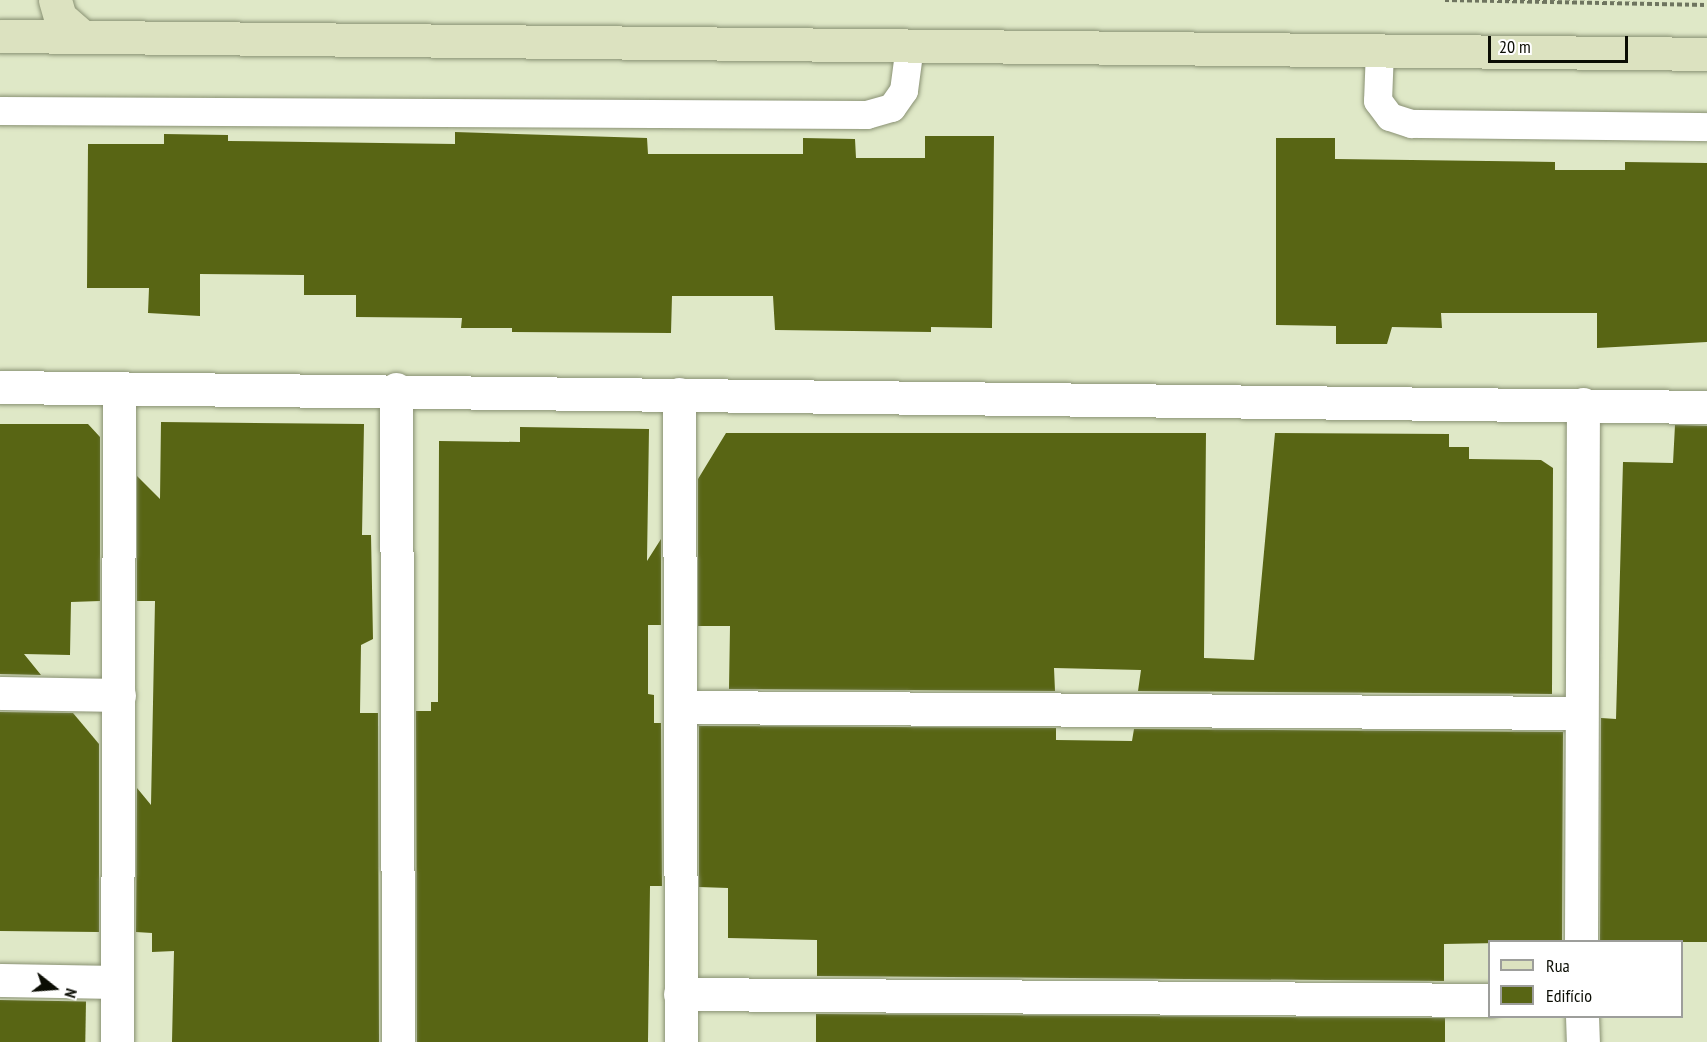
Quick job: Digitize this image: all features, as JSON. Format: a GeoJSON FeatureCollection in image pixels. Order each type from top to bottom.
{"type":"FeatureCollection","features":[{"type":"Feature","properties":{"kind":"main road"},"geometry":{"type":"LineString","coordinates":[[55,0],[60,17],[83,37]]}},
{"type":"Feature","properties":{"kind":"main road"},"geometry":{"type":"LineString","coordinates":[[0,36],[1707,54]]}},
{"type":"Feature","properties":{"kind":"street"},"geometry":{"type":"LineString","coordinates":[[0,387],[396,389],[1707,407]]}},
{"type":"Feature","properties":{"kind":"street"},"geometry":{"type":"LineString","coordinates":[[117,1042],[115,982],[119,695],[119,389]]}},
{"type":"Feature","properties":{"kind":"street"},"geometry":{"type":"LineString","coordinates":[[396,389],[398,1042]]}},
{"type":"Feature","properties":{"kind":"street"},"geometry":{"type":"LineString","coordinates":[[679,394],[682,707],[681,1042]]}},
{"type":"Feature","properties":{"kind":"street"},"geometry":{"type":"LineString","coordinates":[[1581,940],[1580,713],[1583,404]]}},
{"type":"Feature","properties":{"kind":"street"},"geometry":{"type":"LineString","coordinates":[[0,693],[119,695]]}},
{"type":"Feature","properties":{"kind":"street"},"geometry":{"type":"LineString","coordinates":[[682,707],[1580,713]]}},
{"type":"Feature","properties":{"kind":"street"},"geometry":{"type":"LineString","coordinates":[[0,980],[115,982]]}},
{"type":"Feature","properties":{"kind":"street"},"geometry":{"type":"LineString","coordinates":[[680,994],[1488,1000]]}},
{"type":"Feature","properties":{"kind":"street"},"geometry":{"type":"LineString","coordinates":[[1582,1018],[1583,1042]]}},
{"type":"Feature","properties":{"kind":"lane"},"geometry":{"type":"LineString","coordinates":[[0,111],[867,114],[892,108],[904,91],[910,46]]}},
{"type":"Feature","properties":{"kind":"lane"},"geometry":{"type":"LineString","coordinates":[[1380,50],[1378,101],[1389,117],[1412,124],[1707,127]]}},
{"type":"Feature","properties":{"kind":"path"},"geometry":{"type":"LineString","coordinates":[[1445,0],[1707,4]]}},
{"type":"Feature","properties":{"kind":"building"},"geometry":{"type":"Polygon","coordinates":[[[455,132],[647,138],[648,154],[803,154],[803,138],[855,139],[856,158],[925,158],[925,136],[994,136],[992,328],[931,327],[931,332],[775,330],[773,296],[672,296],[671,333],[512,332],[512,328],[461,328],[462,318],[356,317],[356,295],[304,295],[304,275],[200,274],[200,316],[148,313],[149,288],[87,288],[88,144],[164,144],[164,134],[228,135],[228,141],[455,144],[455,132]]]}},
{"type":"Feature","properties":{"kind":"building"},"geometry":{"type":"Polygon","coordinates":[[[1276,138],[1335,138],[1335,159],[1555,162],[1555,170],[1625,170],[1625,162],[1707,163],[1707,342],[1597,348],[1597,313],[1441,313],[1442,328],[1392,327],[1387,344],[1336,344],[1336,326],[1276,325],[1276,138]]]}},
{"type":"Feature","properties":{"kind":"building"},"geometry":{"type":"Polygon","coordinates":[[[161,422],[364,424],[362,535],[371,535],[373,639],[361,645],[360,713],[378,713],[379,1042],[172,1042],[174,951],[152,952],[152,933],[136,932],[137,788],[151,805],[155,601],[137,601],[137,476],[160,499],[161,422]]]}},
{"type":"Feature","properties":{"kind":"building"},"geometry":{"type":"Polygon","coordinates":[[[0,424],[88,424],[100,437],[100,601],[71,602],[70,655],[24,654],[41,675],[0,674],[0,424]]]}},
{"type":"Feature","properties":{"kind":"building"},"geometry":{"type":"Polygon","coordinates":[[[1675,425],[1707,426],[1707,942],[1600,940],[1601,718],[1616,719],[1623,462],[1673,463],[1675,425]]]}},
{"type":"Feature","properties":{"kind":"building"},"geometry":{"type":"Polygon","coordinates":[[[520,427],[649,429],[647,561],[661,539],[661,625],[648,625],[648,694],[654,695],[654,723],[661,723],[662,886],[650,886],[648,1042],[417,1042],[416,711],[431,711],[431,702],[438,702],[439,441],[520,442],[520,427]]]}},
{"type":"Feature","properties":{"kind":"building"},"geometry":{"type":"Polygon","coordinates":[[[726,433],[1206,433],[1204,658],[1254,660],[1275,433],[1449,434],[1449,447],[1469,447],[1469,459],[1541,460],[1553,468],[1552,694],[1138,691],[1141,670],[1054,668],[1055,691],[729,689],[730,626],[698,626],[698,479],[726,433]]]}},
{"type":"Feature","properties":{"kind":"building"},"geometry":{"type":"Polygon","coordinates":[[[0,712],[73,713],[99,744],[99,932],[0,931],[0,712]]]}},
{"type":"Feature","properties":{"kind":"building"},"geometry":{"type":"Polygon","coordinates":[[[699,726],[1056,728],[1056,740],[1132,741],[1134,729],[1563,732],[1562,940],[1488,940],[1488,943],[1444,944],[1444,981],[817,976],[817,940],[728,938],[728,888],[699,887],[699,726]]]}},
{"type":"Feature","properties":{"kind":"building"},"geometry":{"type":"Polygon","coordinates":[[[0,1000],[86,1002],[85,1042],[0,1042],[0,1000]]]}},
{"type":"Feature","properties":{"kind":"building"},"geometry":{"type":"Polygon","coordinates":[[[816,1014],[1445,1018],[1445,1042],[816,1042],[816,1014]]]}}]}
